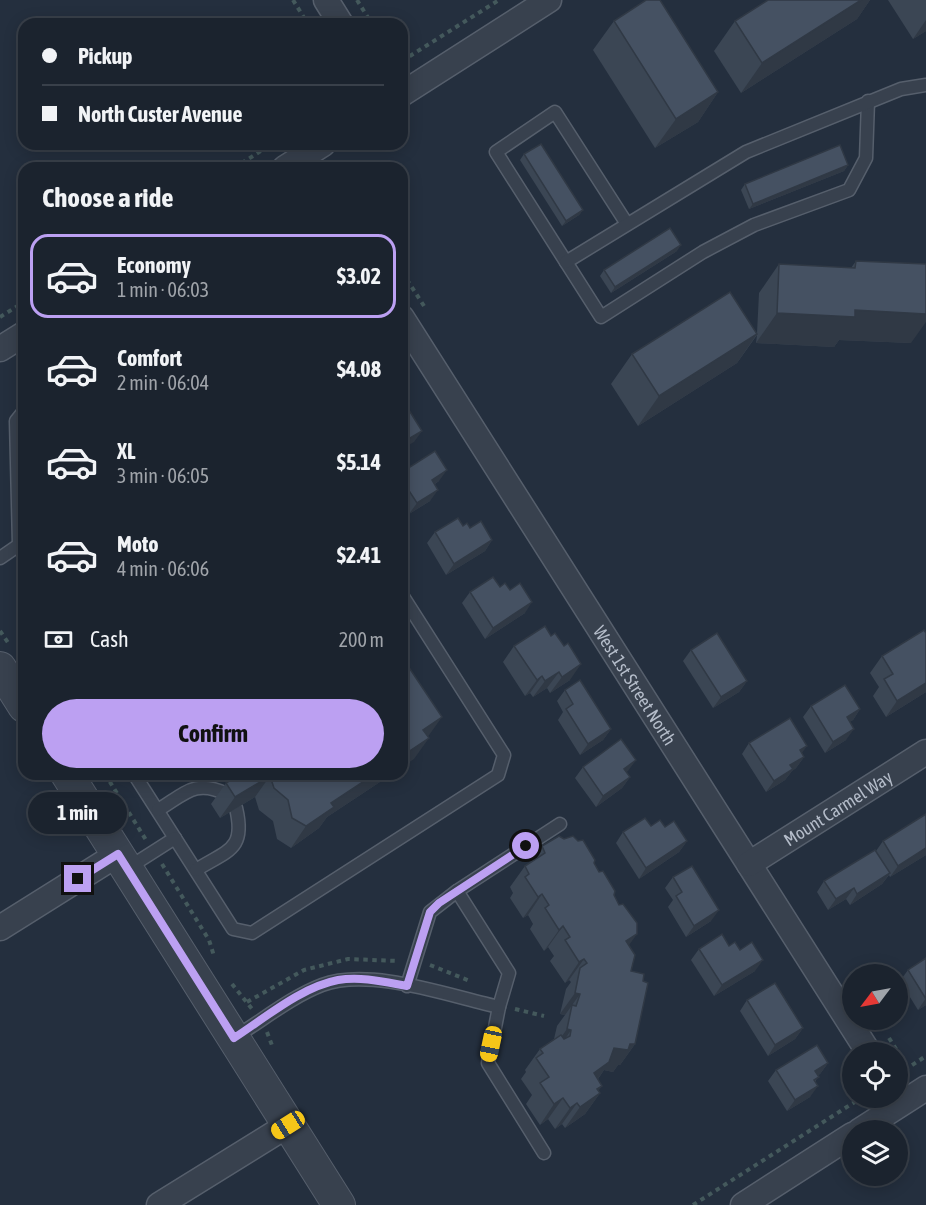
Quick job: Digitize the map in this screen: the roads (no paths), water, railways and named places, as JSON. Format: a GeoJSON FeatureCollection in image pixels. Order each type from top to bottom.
{"type":"FeatureCollection","features":[{"type":"Feature","properties":{"kind":"street"},"geometry":{"type":"LineString","coordinates":[[326,0],[337,18]]}},
{"type":"Feature","properties":{"kind":"street"},"geometry":{"type":"LineString","coordinates":[[408,90],[549,0]]}},
{"type":"Feature","properties":{"kind":"street"},"geometry":{"type":"LineString","coordinates":[[301,162],[316,150]]}},
{"type":"Feature","properties":{"kind":"street","name":"West 1st Street North"},"geometry":{"type":"LineString","coordinates":[[408,327],[862,1042]]}},
{"type":"Feature","properties":{"kind":"street"},"geometry":{"type":"LineString","coordinates":[[0,349],[18,338]]}},
{"type":"Feature","properties":{"kind":"street"},"geometry":{"type":"LineString","coordinates":[[0,668],[18,696]]}},
{"type":"Feature","properties":{"kind":"street","name":"Mount Carmel Way"},"geometry":{"type":"LineString","coordinates":[[749,864],[926,752]]}},
{"type":"Feature","properties":{"kind":"street"},"geometry":{"type":"LineString","coordinates":[[71,780],[339,1205]]}},
{"type":"Feature","properties":{"kind":"street"},"geometry":{"type":"LineString","coordinates":[[0,928],[122,862]]}},
{"type":"Feature","properties":{"kind":"street"},"geometry":{"type":"LineString","coordinates":[[908,1096],[926,1088]]}},
{"type":"Feature","properties":{"kind":"street"},"geometry":{"type":"LineString","coordinates":[[873,1120],[889,1108]]}},
{"type":"Feature","properties":{"kind":"street"},"geometry":{"type":"LineString","coordinates":[[159,1205],[288,1125]]}},
{"type":"Feature","properties":{"kind":"street"},"geometry":{"type":"LineString","coordinates":[[743,1205],[842,1141]]}},
{"type":"Feature","properties":{"kind":"lane"},"geometry":{"type":"LineString","coordinates":[[566,262],[746,152],[868,101],[901,89],[926,85]]}},
{"type":"Feature","properties":{"kind":"lane"},"geometry":{"type":"LineString","coordinates":[[627,224],[555,112],[496,152],[601,317],[703,252],[754,225],[849,190],[866,158],[868,101]]}},
{"type":"Feature","properties":{"kind":"lane"},"geometry":{"type":"LineString","coordinates":[[18,418],[16,421],[18,463]]}},
{"type":"Feature","properties":{"kind":"lane"},"geometry":{"type":"LineString","coordinates":[[0,558],[18,549]]}},
{"type":"Feature","properties":{"kind":"lane"},"geometry":{"type":"LineString","coordinates":[[138,780],[233,929],[252,933],[498,775],[504,754],[408,604]]}},
{"type":"Feature","properties":{"kind":"lane"},"geometry":{"type":"LineString","coordinates":[[158,810],[192,789],[210,786],[227,794]]}},
{"type":"Feature","properties":{"kind":"lane"},"geometry":{"type":"LineString","coordinates":[[196,870],[229,849],[239,839],[241,828],[236,808]]}},
{"type":"Feature","properties":{"kind":"lane"},"geometry":{"type":"LineString","coordinates":[[407,986],[430,912],[457,891],[560,824]]}},
{"type":"Feature","properties":{"kind":"lane"},"geometry":{"type":"LineString","coordinates":[[122,862],[176,838]]}},
{"type":"Feature","properties":{"kind":"lane"},"geometry":{"type":"LineString","coordinates":[[457,891],[508,973],[488,1063],[544,1153]]}},
{"type":"Feature","properties":{"kind":"lane"},"geometry":{"type":"LineString","coordinates":[[234,1038],[301,996],[338,980],[360,978],[499,1007]]}}]}
